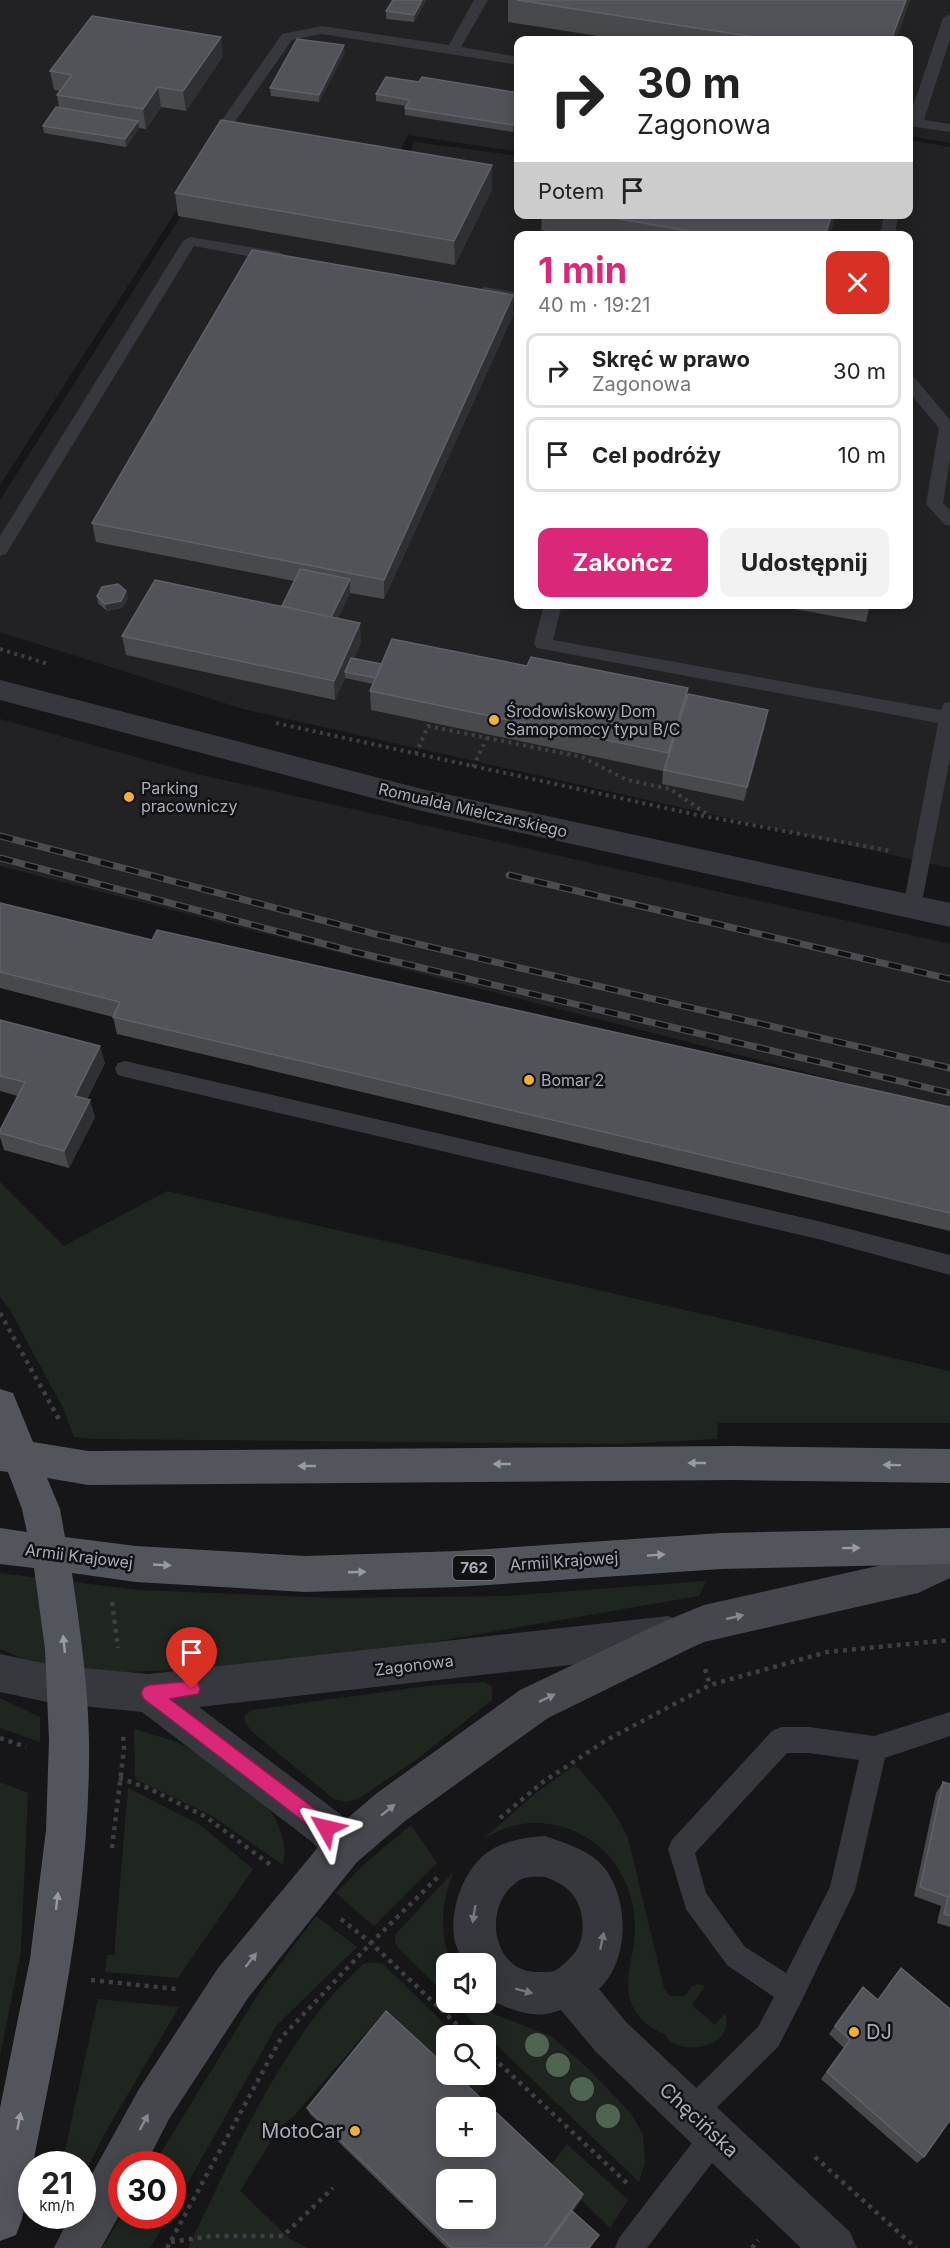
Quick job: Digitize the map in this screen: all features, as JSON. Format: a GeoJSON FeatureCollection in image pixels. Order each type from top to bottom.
{"type":"FeatureCollection","features":[{"type":"Feature","properties":{"kind":"main road"},"geometry":{"type":"LineString","coordinates":[[0,1405],[41,1509],[52,1563],[64,1649],[69,1740],[66,1830],[51,1959],[0,2219]]}},
{"type":"Feature","properties":{"kind":"main road"},"geometry":{"type":"LineString","coordinates":[[0,1454],[88,1468],[723,1463],[950,1466]]}},
{"type":"Feature","properties":{"kind":"main road","name":"Armii Krajowej"},"geometry":{"type":"LineString","coordinates":[[0,1546],[136,1564],[305,1574],[458,1569],[721,1551],[950,1546]]}},
{"type":"Feature","properties":{"kind":"main road"},"geometry":{"type":"LineString","coordinates":[[77,2248],[154,2104],[233,1983],[343,1848],[391,1807],[534,1704],[679,1634],[704,1624],[918,1575],[950,1559]]}},
{"type":"Feature","properties":{"kind":"street","name":"Romualda Mielczarskiego"},"geometry":{"type":"LineString","coordinates":[[0,690],[422,800],[950,915]]}},
{"type":"Feature","properties":{"kind":"street","name":"Zagonowa"},"geometry":{"type":"LineString","coordinates":[[0,1673],[52,1684],[149,1693],[679,1634]]}},
{"type":"Feature","properties":{"kind":"street"},"geometry":{"type":"LineString","coordinates":[[149,1693],[326,1828],[343,1848]]}},
{"type":"Feature","properties":{"kind":"street"},"geometry":{"type":"LineString","coordinates":[[479,1953],[472,1929],[475,1905],[484,1885],[498,1869],[518,1859],[539,1856],[560,1860],[579,1871],[594,1888],[602,1909],[605,1932],[599,1954],[587,1974],[570,1987],[549,1994],[527,1994],[506,1985],[496,1975]]}},
{"type":"Feature","properties":{"kind":"street","name":"Chęcińska"},"geometry":{"type":"LineString","coordinates":[[570,1987],[611,2037],[834,2248]]}},
{"type":"Feature","properties":{"kind":"lane"},"geometry":{"type":"LineString","coordinates":[[453,50],[481,0]]}},
{"type":"Feature","properties":{"kind":"lane"},"geometry":{"type":"LineString","coordinates":[[913,119],[950,18]]}},
{"type":"Feature","properties":{"kind":"lane"},"geometry":{"type":"LineString","coordinates":[[222,130],[287,37],[322,30],[514,60]]}},
{"type":"Feature","properties":{"kind":"lane"},"geometry":{"type":"LineString","coordinates":[[913,122],[950,128]]}},
{"type":"Feature","properties":{"kind":"lane"},"geometry":{"type":"LineString","coordinates":[[0,550],[190,241],[296,260]]}},
{"type":"Feature","properties":{"kind":"lane"},"geometry":{"type":"LineString","coordinates":[[472,290],[514,297]]}},
{"type":"Feature","properties":{"kind":"lane"},"geometry":{"type":"LineString","coordinates":[[913,387],[947,427],[934,504],[950,520]]}},
{"type":"Feature","properties":{"kind":"lane"},"geometry":{"type":"LineString","coordinates":[[552,609],[543,644],[949,713],[913,907]]}},
{"type":"Feature","properties":{"kind":"lane"},"geometry":{"type":"LineString","coordinates":[[125,1069],[822,1231],[950,1265]]}},
{"type":"Feature","properties":{"kind":"lane"},"geometry":{"type":"LineString","coordinates":[[791,1992],[736,1956],[695,1900],[681,1849],[781,1740],[810,1740],[874,1749],[950,1724]]}},
{"type":"Feature","properties":{"kind":"lane"},"geometry":{"type":"LineString","coordinates":[[629,2248],[652,2219],[703,2124],[768,2037],[842,1890],[874,1749]]}},
{"type":"Feature","properties":{"kind":"path"},"geometry":{"type":"LineString","coordinates":[[0,649],[50,665]]}},
{"type":"Feature","properties":{"kind":"path"},"geometry":{"type":"LineString","coordinates":[[268,722],[713,818],[922,856]]}},
{"type":"Feature","properties":{"kind":"path"},"geometry":{"type":"LineString","coordinates":[[416,754],[428,726],[487,737],[582,758],[627,780],[670,789],[713,818]]}},
{"type":"Feature","properties":{"kind":"path"},"geometry":{"type":"LineString","coordinates":[[473,767],[487,737]]}},
{"type":"Feature","properties":{"kind":"path"},"geometry":{"type":"LineString","coordinates":[[0,1738],[31,1748]]}},
{"type":"Feature","properties":{"kind":"path"},"geometry":{"type":"LineString","coordinates":[[116,1777],[148,1788],[206,1817],[280,1872]]}},
{"type":"Feature","properties":{"kind":"path"},"geometry":{"type":"LineString","coordinates":[[339,1917],[371,1943],[457,2025]]}},
{"type":"Feature","properties":{"kind":"path"},"geometry":{"type":"LineString","coordinates":[[90,1980],[179,1989]]}},
{"type":"Feature","properties":{"kind":"path"},"geometry":{"type":"LineString","coordinates":[[496,2060],[634,2190],[652,2219]]}},
{"type":"Feature","properties":{"kind":"path"},"geometry":{"type":"LineString","coordinates":[[815,2157],[916,2248]]}},
{"type":"Feature","properties":{"kind":"path"},"geometry":{"type":"LineString","coordinates":[[170,2242],[211,2236],[283,2236],[333,2188]]}},
{"type":"Feature","properties":{"kind":"path"},"geometry":{"type":"LineString","coordinates":[[752,2248],[758,2240]]}},
{"type":"Feature","properties":{"kind":"shaded area"},"geometry":{"type":"Polygon","coordinates":[[[0,0],[950,0],[950,143],[913,137],[913,36],[514,36],[514,151],[408,135],[390,169],[221,141],[0,485],[0,0]]]}},
{"type":"Feature","properties":{"kind":"shaded area"},"geometry":{"type":"Polygon","coordinates":[[[913,141],[950,147],[950,868],[243,709],[0,632],[0,500],[226,145],[397,173],[415,142],[514,155],[514,219],[913,219],[913,141]]]}},
{"type":"Feature","properties":{"kind":"shaded area"},"geometry":{"type":"Polygon","coordinates":[[[0,719],[193,773],[950,944],[950,1109],[0,866],[0,719]]]}},
{"type":"Feature","properties":{"kind":"shaded area"},"geometry":{"type":"Polygon","coordinates":[[[0,1182],[64,1246],[167,1191],[950,1371],[950,1423],[718,1423],[717,1439],[621,1444],[74,1437],[63,1408],[10,1310],[0,1297],[0,1182]]]}},
{"type":"Feature","properties":{"kind":"shaded area"},"geometry":{"type":"Polygon","coordinates":[[[0,1573],[138,1590],[333,1598],[506,1596],[706,1581],[699,1596],[416,1645],[227,1668],[127,1672],[35,1664],[0,1649],[0,1573]]]}},
{"type":"Feature","properties":{"kind":"shaded area"},"geometry":{"type":"Polygon","coordinates":[[[484,1682],[492,1686],[492,1700],[416,1760],[358,1799],[345,1802],[334,1799],[251,1731],[245,1721],[245,1715],[252,1710],[434,1685],[484,1682]]]}},
{"type":"Feature","properties":{"kind":"shaded area"},"geometry":{"type":"Polygon","coordinates":[[[0,1698],[40,1717],[40,1742],[0,1728],[0,1698]]]}},
{"type":"Feature","properties":{"kind":"shaded area"},"geometry":{"type":"Polygon","coordinates":[[[134,1729],[183,1745],[237,1777],[254,1792],[268,1808],[278,1826],[284,1845],[283,1865],[214,1817],[135,1779],[134,1729]]]}},
{"type":"Feature","properties":{"kind":"shaded area"},"geometry":{"type":"Polygon","coordinates":[[[575,1765],[611,1808],[628,1838],[664,1988],[670,1996],[685,1996],[691,1987],[698,1984],[705,1986],[692,2005],[715,2025],[725,2013],[727,2025],[722,2035],[714,2042],[703,2046],[680,2046],[665,2034],[648,2025],[636,2011],[630,2000],[628,1986],[634,1941],[633,1906],[621,1873],[599,1847],[569,1829],[535,1823],[503,1829],[482,1840],[536,1793],[575,1765]]]}},
{"type":"Feature","properties":{"kind":"shaded area"},"geometry":{"type":"Polygon","coordinates":[[[0,1782],[28,1793],[21,1951],[0,2057],[0,1782]]]}},
{"type":"Feature","properties":{"kind":"shaded area"},"geometry":{"type":"Polygon","coordinates":[[[128,1788],[200,1825],[253,1869],[178,1978],[105,1972],[107,1955],[114,1955],[128,1788]]]}},
{"type":"Feature","properties":{"kind":"shaded area"},"geometry":{"type":"Polygon","coordinates":[[[411,1825],[437,1863],[374,1926],[336,1893],[362,1866],[411,1825]]]}},
{"type":"Feature","properties":{"kind":"shaded area"},"geometry":{"type":"Polygon","coordinates":[[[454,1871],[446,1894],[443,1917],[448,1953],[436,1953],[436,1985],[399,1949],[395,1942],[395,1935],[454,1871]]]}},
{"type":"Feature","properties":{"kind":"shaded area"},"geometry":{"type":"Polygon","coordinates":[[[316,1916],[357,1947],[277,2025],[186,2186],[186,2151],[162,2151],[260,1991],[316,1916]]]}},
{"type":"Feature","properties":{"kind":"shaded area"},"geometry":{"type":"Polygon","coordinates":[[[371,1962],[383,1964],[446,2025],[436,2025],[436,2062],[384,2012],[294,2116],[280,2127],[240,2191],[290,2239],[308,2248],[188,2248],[232,2156],[281,2067],[324,2005],[363,1964],[371,1962]]]}},
{"type":"Feature","properties":{"kind":"shaded area"},"geometry":{"type":"Polygon","coordinates":[[[98,1999],[179,2007],[96,2151],[65,2151],[98,1999]]]}},
{"type":"Feature","properties":{"kind":"shaded area"},"geometry":{"type":"Polygon","coordinates":[[[463,2013],[493,2013],[551,2036],[590,2070],[632,2115],[643,2135],[645,2162],[639,2182],[496,2044],[496,2025],[476,2025],[463,2013]]]}},
{"type":"Feature","properties":{"kind":"shaded area"},"geometry":{"type":"Polygon","coordinates":[[[460,2085],[485,2085],[474,2097],[460,2085]]]}},
{"type":"Feature","properties":{"kind":"shaded area"},"geometry":{"type":"Polygon","coordinates":[[[567,2144],[628,2200],[610,2228],[549,2168],[567,2144]]]}},
{"type":"Feature","properties":{"kind":"shaded area"},"geometry":{"type":"Polygon","coordinates":[[[114,2229],[161,2229],[150,2248],[102,2248],[114,2229]]]}},
{"type":"Feature","properties":{"kind":"building"},"geometry":{"type":"Polygon","coordinates":[[[393,0],[422,0],[414,15],[386,11],[393,0]]]}},
{"type":"Feature","properties":{"kind":"building"},"geometry":{"type":"Polygon","coordinates":[[[517,0],[906,0],[892,36],[748,36],[517,0]]]}},
{"type":"Feature","properties":{"kind":"building"},"geometry":{"type":"Polygon","coordinates":[[[92,16],[221,37],[183,91],[158,87],[143,109],[57,95],[72,75],[50,71],[92,16]]]}},
{"type":"Feature","properties":{"kind":"building"},"geometry":{"type":"Polygon","coordinates":[[[297,39],[344,45],[319,95],[270,88],[297,39]]]}},
{"type":"Feature","properties":{"kind":"building"},"geometry":{"type":"Polygon","coordinates":[[[386,77],[419,82],[422,77],[514,92],[514,124],[405,108],[410,100],[376,94],[386,77]]]}},
{"type":"Feature","properties":{"kind":"building"},"geometry":{"type":"Polygon","coordinates":[[[56,107],[138,121],[125,139],[43,126],[56,107]]]}},
{"type":"Feature","properties":{"kind":"building"},"geometry":{"type":"Polygon","coordinates":[[[221,120],[492,165],[454,241],[175,193],[221,120]]]}},
{"type":"Feature","properties":{"kind":"building"},"geometry":{"type":"Polygon","coordinates":[[[620,219],[830,219],[827,231],[689,231],[620,219]]]}},
{"type":"Feature","properties":{"kind":"building"},"geometry":{"type":"Polygon","coordinates":[[[252,250],[513,295],[384,580],[92,523],[252,250]]]}},
{"type":"Feature","properties":{"kind":"building"},"geometry":{"type":"Polygon","coordinates":[[[300,569],[350,579],[331,617],[282,606],[300,569]]]}},
{"type":"Feature","properties":{"kind":"building"},"geometry":{"type":"Polygon","coordinates":[[[155,580],[360,623],[334,681],[122,636],[155,580]]]}},
{"type":"Feature","properties":{"kind":"building"},"geometry":{"type":"Polygon","coordinates":[[[118,584],[126,591],[121,601],[105,604],[97,596],[102,587],[118,584]]]}},
{"type":"Feature","properties":{"kind":"building"},"geometry":{"type":"Polygon","coordinates":[[[392,639],[527,666],[531,657],[688,688],[668,753],[370,691],[392,639]]]}},
{"type":"Feature","properties":{"kind":"building"},"geometry":{"type":"Polygon","coordinates":[[[351,658],[382,664],[376,678],[345,672],[351,658]]]}},
{"type":"Feature","properties":{"kind":"building"},"geometry":{"type":"Polygon","coordinates":[[[688,694],[768,710],[747,787],[664,770],[688,694]]]}},
{"type":"Feature","properties":{"kind":"building","name":"Bomar 2"},"geometry":{"type":"Polygon","coordinates":[[[0,903],[152,940],[157,930],[950,1107],[950,1213],[113,1017],[120,1002],[0,972],[0,903]]]}},
{"type":"Feature","properties":{"kind":"building"},"geometry":{"type":"Polygon","coordinates":[[[0,1020],[100,1046],[75,1096],[90,1100],[64,1151],[0,1133],[25,1082],[0,1076],[0,1020]]]}},
{"type":"Feature","properties":{"kind":"building"},"geometry":{"type":"Polygon","coordinates":[[[943,1782],[950,1784],[950,1916],[944,1914],[948,1897],[920,1887],[943,1782]]]}},
{"type":"Feature","properties":{"kind":"building"},"geometry":{"type":"Polygon","coordinates":[[[901,1968],[950,2009],[950,2120],[924,2157],[827,2072],[850,2040],[835,2026],[863,1987],[878,2000],[901,1968]]]}},
{"type":"Feature","properties":{"kind":"building"},"geometry":{"type":"Polygon","coordinates":[[[386,2011],[436,2057],[436,2085],[467,2085],[480,2097],[436,2097],[436,2157],[496,2157],[496,2112],[583,2194],[543,2248],[452,2248],[307,2108],[386,2011]]]}},
{"type":"Feature","properties":{"kind":"building"},"geometry":{"type":"Polygon","coordinates":[[[572,2211],[599,2235],[589,2248],[545,2248],[572,2211]]]}},
{"type":"Feature","properties":{"kind":"railway"},"geometry":{"type":"LineString","coordinates":[[0,836],[379,935],[950,1068]]}},
{"type":"Feature","properties":{"kind":"railway"},"geometry":{"type":"LineString","coordinates":[[0,858],[355,952],[950,1093]]}},
{"type":"Feature","properties":{"kind":"railway"},"geometry":{"type":"LineString","coordinates":[[509,875],[950,979]]}},
{"type":"Feature","properties":{"kind":"place","name":"Środowiskowy Dom Samopomocy typu B/C"},"geometry":{"type":"Point","coordinates":[494,720]}},
{"type":"Feature","properties":{"kind":"place","name":"Parking pracowniczy"},"geometry":{"type":"Point","coordinates":[129,797]}},
{"type":"Feature","properties":{"kind":"place","name":"Bomar 2"},"geometry":{"type":"Point","coordinates":[529,1080]}},
{"type":"Feature","properties":{"kind":"place","name":"DJ"},"geometry":{"type":"Point","coordinates":[854,2032]}},
{"type":"Feature","properties":{"kind":"place","name":"MotoCar"},"geometry":{"type":"Point","coordinates":[355,2131]}},
{"type":"Feature","properties":{"kind":"route"},"geometry":{"type":"LineString","coordinates":[[192,1689],[149,1693],[326,1828]]}}]}
